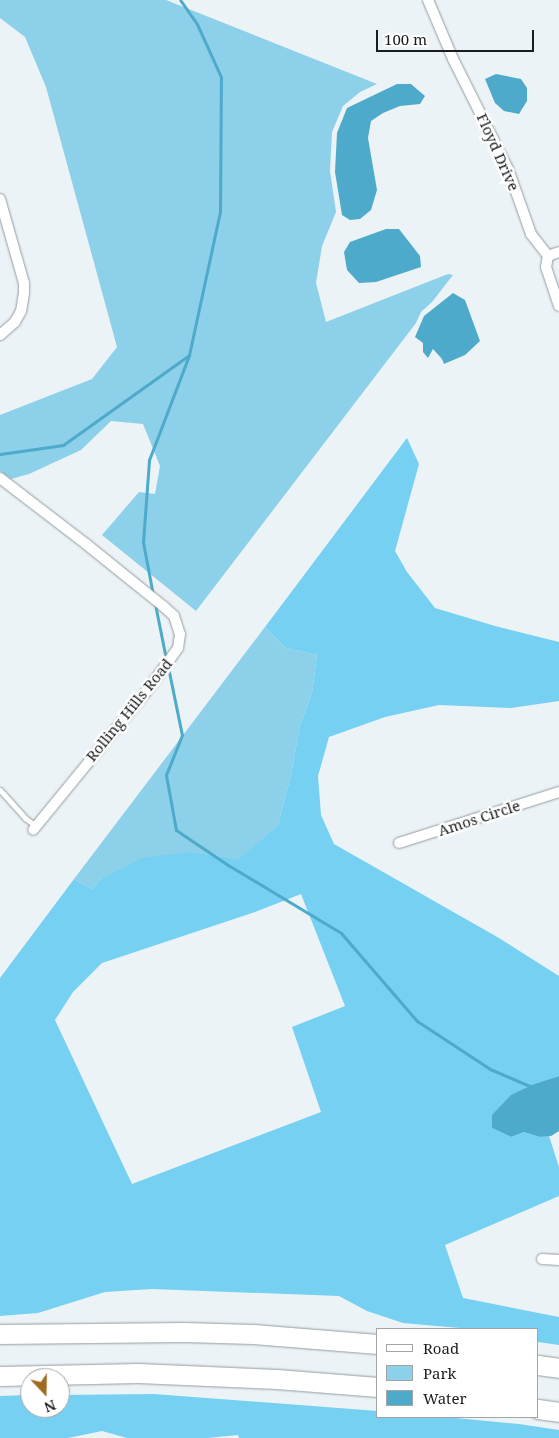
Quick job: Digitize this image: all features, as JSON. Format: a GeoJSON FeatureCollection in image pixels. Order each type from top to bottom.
{"type":"FeatureCollection","features":[{"type":"Feature","properties":{"kind":"highway"},"geometry":{"type":"LineString","coordinates":[[0,1334],[184,1332],[253,1334],[376,1344]]}},
{"type":"Feature","properties":{"kind":"highway"},"geometry":{"type":"LineString","coordinates":[[539,1365],[559,1368]]}},
{"type":"Feature","properties":{"kind":"highway"},"geometry":{"type":"LineString","coordinates":[[0,1376],[138,1373],[277,1378],[376,1387]]}},
{"type":"Feature","properties":{"kind":"highway"},"geometry":{"type":"LineString","coordinates":[[539,1408],[559,1412]]}},
{"type":"Feature","properties":{"kind":"street","name":"Floyd Drive"},"geometry":{"type":"LineString","coordinates":[[428,0],[452,59],[505,162],[531,234],[548,256]]}},
{"type":"Feature","properties":{"kind":"street"},"geometry":{"type":"LineString","coordinates":[[0,198],[24,293],[21,311],[15,322],[0,335]]}},
{"type":"Feature","properties":{"kind":"street"},"geometry":{"type":"LineString","coordinates":[[559,252],[548,256],[546,267],[559,306]]}},
{"type":"Feature","properties":{"kind":"street","name":"Rolling Hills Road"},"geometry":{"type":"LineString","coordinates":[[0,478],[163,606],[174,616],[180,634],[178,648],[152,684],[34,828]]}},
{"type":"Feature","properties":{"kind":"street","name":"Amos Circle"},"geometry":{"type":"LineString","coordinates":[[399,843],[559,792]]}},
{"type":"Feature","properties":{"kind":"street"},"geometry":{"type":"LineString","coordinates":[[542,1258],[559,1260]]}},
{"type":"Feature","properties":{"kind":"lane"},"geometry":{"type":"LineString","coordinates":[[0,790],[34,828]]}},
{"type":"Feature","properties":{"kind":"green space"},"geometry":{"type":"Polygon","coordinates":[[[0,0],[166,0],[377,84],[360,92],[343,106],[332,132],[330,171],[336,212],[322,246],[316,283],[326,322],[448,274],[453,275],[432,302],[421,312],[416,323],[196,611],[102,535],[139,492],[155,494],[160,466],[143,424],[111,421],[81,450],[29,474],[11,479],[0,471],[0,415],[92,379],[117,347],[46,87],[25,37],[0,18],[0,0]]]}},
{"type":"Feature","properties":{"kind":"green space"},"geometry":{"type":"Polygon","coordinates":[[[265,627],[286,648],[317,655],[312,693],[300,725],[291,775],[278,825],[238,861],[193,852],[101,879],[92,889],[74,879],[265,627]]]}},
{"type":"Feature","properties":{"kind":"shaded area"},"geometry":{"type":"Polygon","coordinates":[[[407,438],[419,464],[395,551],[407,572],[435,608],[559,642],[559,701],[511,708],[439,705],[385,717],[329,737],[318,776],[321,815],[334,844],[499,938],[559,976],[559,1076],[534,1084],[492,1115],[492,1128],[511,1137],[524,1132],[540,1137],[549,1136],[559,1167],[559,1196],[445,1245],[463,1298],[559,1317],[559,1345],[539,1342],[539,1328],[460,1328],[403,1323],[367,1311],[339,1296],[152,1289],[105,1292],[38,1313],[0,1316],[0,978],[74,879],[92,889],[101,879],[142,858],[193,852],[238,860],[278,825],[291,775],[300,725],[312,693],[317,655],[286,648],[265,627],[407,438]],[[301,894],[255,912],[102,963],[73,992],[55,1020],[132,1184],[321,1112],[292,1027],[345,1006],[301,894]]]}},
{"type":"Feature","properties":{"kind":"shaded area"},"geometry":{"type":"Polygon","coordinates":[[[154,1394],[376,1411],[376,1418],[456,1418],[519,1424],[559,1430],[559,1438],[239,1438],[238,1435],[207,1438],[127,1438],[102,1431],[68,1438],[0,1438],[0,1396],[20,1395],[20,1418],[70,1418],[70,1395],[154,1394]]]}},
{"type":"Feature","properties":{"kind":"water"},"geometry":{"type":"Polygon","coordinates":[[[496,74],[521,79],[527,88],[527,101],[519,114],[504,111],[495,103],[485,79],[496,74]]]}},
{"type":"Feature","properties":{"kind":"water"},"geometry":{"type":"Polygon","coordinates":[[[397,84],[411,84],[425,96],[420,104],[400,106],[383,113],[371,121],[368,138],[377,190],[371,210],[360,219],[350,220],[342,215],[335,172],[337,133],[347,108],[397,84]]]}},
{"type":"Feature","properties":{"kind":"water"},"geometry":{"type":"Polygon","coordinates":[[[386,229],[399,229],[420,256],[421,267],[376,282],[359,283],[347,270],[344,252],[350,242],[386,229]]]}},
{"type":"Feature","properties":{"kind":"water"},"geometry":{"type":"Polygon","coordinates":[[[453,293],[465,300],[480,341],[465,355],[444,364],[433,349],[428,358],[423,352],[423,343],[415,337],[424,316],[453,293]]]}},
{"type":"Feature","properties":{"kind":"water"},"geometry":{"type":"Polygon","coordinates":[[[559,1076],[559,1131],[551,1136],[540,1137],[524,1132],[511,1137],[492,1128],[492,1115],[511,1095],[534,1084],[559,1076]]]}},
{"type":"Feature","properties":{"kind":"waterway"},"geometry":{"type":"LineString","coordinates":[[0,454],[63,445],[189,355],[220,212],[221,77],[197,24],[180,0]]}},
{"type":"Feature","properties":{"kind":"waterway"},"geometry":{"type":"LineString","coordinates":[[153,595],[143,542],[149,460],[189,355]]}},
{"type":"Feature","properties":{"kind":"waterway"},"geometry":{"type":"LineString","coordinates":[[155,604],[166,659]]}},
{"type":"Feature","properties":{"kind":"waterway"},"geometry":{"type":"LineString","coordinates":[[168,667],[182,735],[166,775],[176,830],[228,865],[341,933],[417,1021],[490,1069],[532,1087]]}}]}
